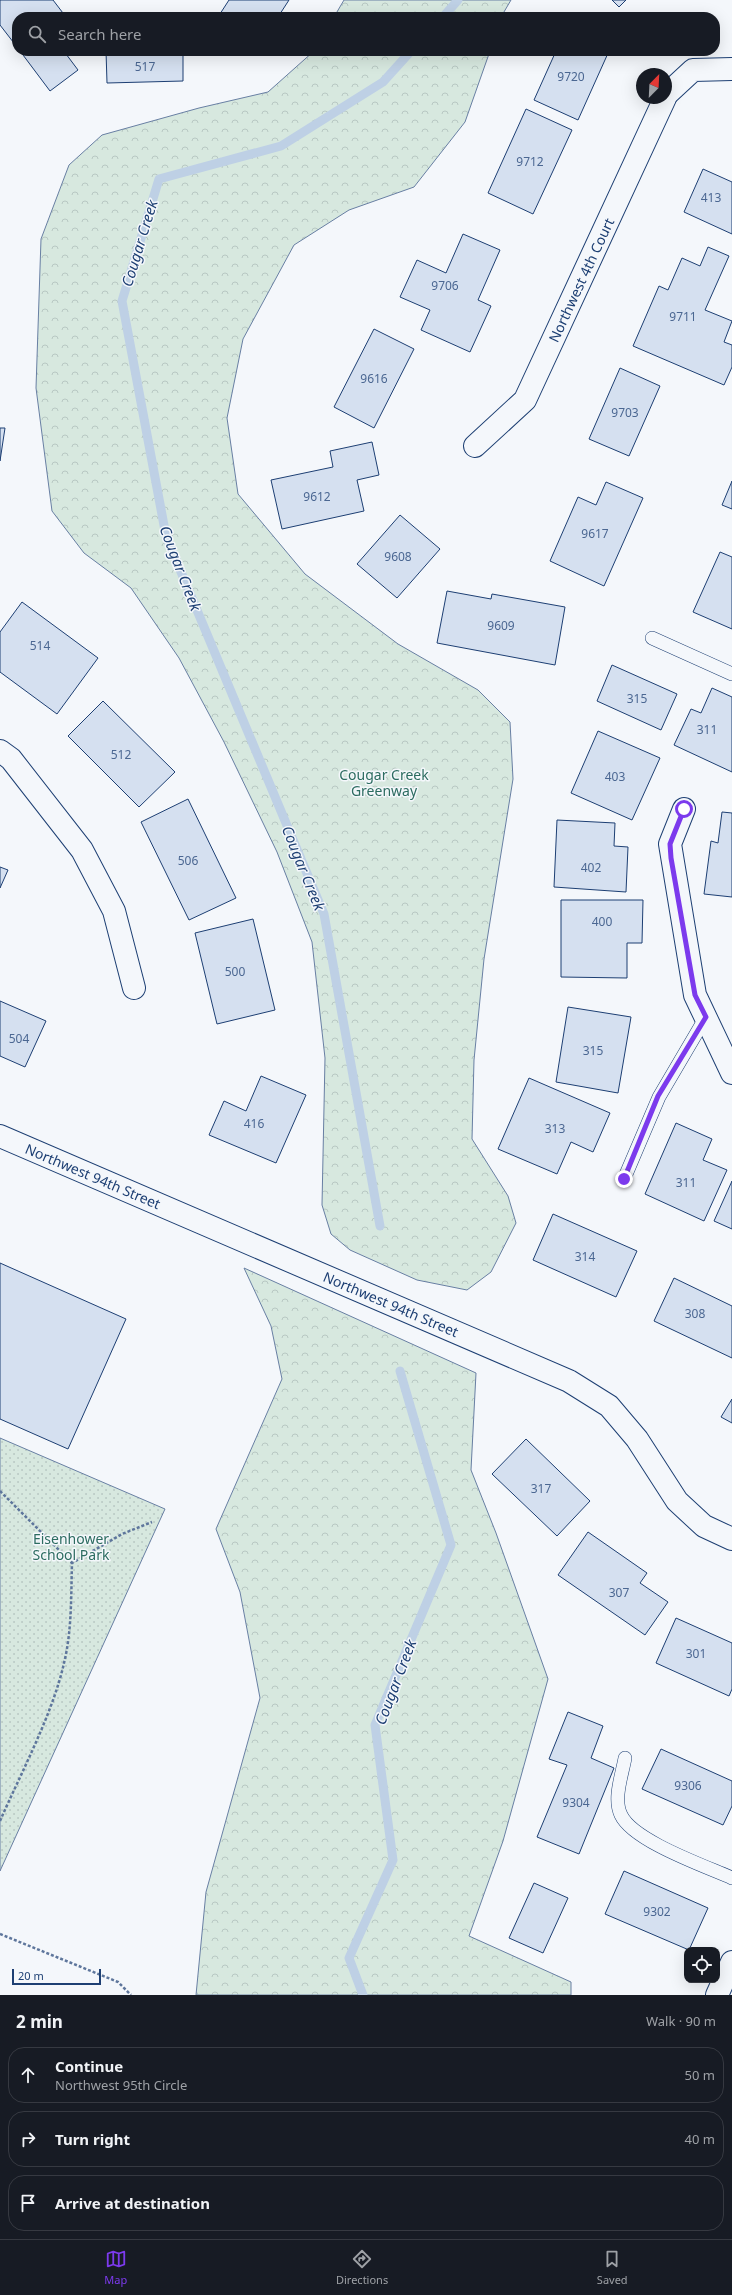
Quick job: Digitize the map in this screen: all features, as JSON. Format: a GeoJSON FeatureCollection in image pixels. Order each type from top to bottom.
{"type":"FeatureCollection","features":[{"type":"Feature","properties":{"kind":"street","name":"Northwest 4th Court"},"geometry":{"type":"LineString","coordinates":[[672,90],[693,70],[732,69]]}},
{"type":"Feature","properties":{"kind":"street","name":"Northwest 4th Court"},"geometry":{"type":"LineString","coordinates":[[475,446],[525,400],[662,104]]}},
{"type":"Feature","properties":{"kind":"street"},"geometry":{"type":"LineString","coordinates":[[0,751],[11,759],[82,850],[114,911],[134,988]]}},
{"type":"Feature","properties":{"kind":"street"},"geometry":{"type":"LineString","coordinates":[[684,809],[670,844],[671,858],[695,995],[732,1073]]}},
{"type":"Feature","properties":{"kind":"street","name":"Northwest 94th Street"},"geometry":{"type":"LineString","coordinates":[[0,1136],[569,1381],[609,1406],[637,1439],[677,1501],[704,1526],[732,1539]]}},
{"type":"Feature","properties":{"kind":"street"},"geometry":{"type":"LineString","coordinates":[[717,1995],[732,1962]]}},
{"type":"Feature","properties":{"kind":"lane"},"geometry":{"type":"LineString","coordinates":[[652,638],[732,674]]}},
{"type":"Feature","properties":{"kind":"lane"},"geometry":{"type":"LineString","coordinates":[[624,1179],[658,1096],[706,1017]]}},
{"type":"Feature","properties":{"kind":"lane"},"geometry":{"type":"LineString","coordinates":[[625,1758],[618,1802],[620,1815],[627,1825],[640,1836],[732,1878]]}},
{"type":"Feature","properties":{"kind":"path"},"geometry":{"type":"LineString","coordinates":[[0,1491],[72,1563],[70,1613],[64,1663],[49,1708],[0,1821]]}},
{"type":"Feature","properties":{"kind":"path"},"geometry":{"type":"LineString","coordinates":[[72,1563],[122,1534],[152,1522]]}},
{"type":"Feature","properties":{"kind":"path"},"geometry":{"type":"LineString","coordinates":[[0,1934],[118,1982],[131,1995]]}},
{"type":"Feature","properties":{"kind":"green space"},"geometry":{"type":"Polygon","coordinates":[[[344,0],[511,0],[504,12],[337,12],[344,0]]]}},
{"type":"Feature","properties":{"kind":"green space","name":"Cougar Creek Greenway"},"geometry":{"type":"Polygon","coordinates":[[[308,56],[488,56],[465,122],[414,187],[349,210],[294,245],[243,339],[227,418],[238,494],[305,574],[398,644],[478,690],[510,722],[513,779],[484,959],[474,1060],[472,1139],[508,1196],[516,1223],[491,1272],[467,1290],[417,1280],[350,1250],[331,1234],[322,1205],[325,1058],[312,942],[277,852],[224,742],[179,658],[131,588],[84,553],[52,511],[36,388],[41,239],[69,165],[102,135],[199,108],[268,92],[308,56]]]}},
{"type":"Feature","properties":{"kind":"green space"},"geometry":{"type":"Polygon","coordinates":[[[244,1268],[476,1373],[471,1470],[496,1533],[548,1679],[503,1841],[469,1936],[571,1982],[571,1995],[196,1995],[206,1892],[260,1698],[240,1592],[216,1529],[282,1379],[271,1326],[244,1268]]]}},
{"type":"Feature","properties":{"kind":"green space","name":"Eisenhower School Park"},"geometry":{"type":"Polygon","coordinates":[[[0,1438],[165,1509],[0,1871],[0,1438]]]}},
{"type":"Feature","properties":{"kind":"building"},"geometry":{"type":"Polygon","coordinates":[[[0,0],[53,0],[62,12],[12,12],[12,41],[0,25],[0,0]]]}},
{"type":"Feature","properties":{"kind":"building"},"geometry":{"type":"Polygon","coordinates":[[[229,0],[289,0],[281,12],[221,12],[229,0]]]}},
{"type":"Feature","properties":{"kind":"building"},"geometry":{"type":"Polygon","coordinates":[[[612,0],[626,0],[619,7],[612,0]]]}},
{"type":"Feature","properties":{"kind":"building"},"geometry":{"type":"Polygon","coordinates":[[[24,56],[68,56],[78,70],[50,91],[24,56]]]}},
{"type":"Feature","properties":{"kind":"building"},"geometry":{"type":"Polygon","coordinates":[[[106,56],[183,56],[183,81],[107,83],[106,56]]]}},
{"type":"Feature","properties":{"kind":"building"},"geometry":{"type":"Polygon","coordinates":[[[554,56],[607,56],[578,120],[534,100],[554,56]]]}},
{"type":"Feature","properties":{"kind":"building"},"geometry":{"type":"Polygon","coordinates":[[[526,109],[572,130],[533,214],[488,193],[526,109]]]}},
{"type":"Feature","properties":{"kind":"building"},"geometry":{"type":"Polygon","coordinates":[[[703,169],[732,182],[732,234],[684,212],[703,169]]]}},
{"type":"Feature","properties":{"kind":"building"},"geometry":{"type":"Polygon","coordinates":[[[463,234],[500,250],[478,300],[491,306],[470,352],[421,330],[430,310],[400,297],[417,260],[446,273],[463,234]]]}},
{"type":"Feature","properties":{"kind":"building"},"geometry":{"type":"Polygon","coordinates":[[[708,247],[729,256],[705,310],[732,321],[724,342],[732,345],[732,367],[724,385],[633,346],[659,286],[668,290],[682,258],[700,266],[708,247]]]}},
{"type":"Feature","properties":{"kind":"building"},"geometry":{"type":"Polygon","coordinates":[[[374,329],[414,349],[374,428],[334,407],[374,329]]]}},
{"type":"Feature","properties":{"kind":"building"},"geometry":{"type":"Polygon","coordinates":[[[620,368],[660,386],[629,456],[589,439],[620,368]]]}},
{"type":"Feature","properties":{"kind":"building"},"geometry":{"type":"Polygon","coordinates":[[[0,428],[5,428],[0,461],[0,428]]]}},
{"type":"Feature","properties":{"kind":"building"},"geometry":{"type":"Polygon","coordinates":[[[372,442],[379,475],[357,480],[364,511],[282,529],[271,480],[333,467],[330,451],[372,442]]]}},
{"type":"Feature","properties":{"kind":"building"},"geometry":{"type":"Polygon","coordinates":[[[732,481],[732,509],[722,505],[732,481]]]}},
{"type":"Feature","properties":{"kind":"building"},"geometry":{"type":"Polygon","coordinates":[[[606,482],[643,498],[604,586],[550,561],[578,497],[596,505],[606,482]]]}},
{"type":"Feature","properties":{"kind":"building"},"geometry":{"type":"Polygon","coordinates":[[[400,515],[440,549],[397,598],[357,564],[400,515]]]}},
{"type":"Feature","properties":{"kind":"building"},"geometry":{"type":"Polygon","coordinates":[[[720,552],[732,557],[732,629],[693,612],[720,552]]]}},
{"type":"Feature","properties":{"kind":"building"},"geometry":{"type":"Polygon","coordinates":[[[447,591],[491,599],[492,594],[565,607],[555,665],[437,643],[447,591]]]}},
{"type":"Feature","properties":{"kind":"building"},"geometry":{"type":"Polygon","coordinates":[[[22,602],[98,658],[57,714],[0,672],[0,632],[22,602]]]}},
{"type":"Feature","properties":{"kind":"building"},"geometry":{"type":"Polygon","coordinates":[[[612,665],[677,694],[661,730],[597,701],[612,665]]]}},
{"type":"Feature","properties":{"kind":"building"},"geometry":{"type":"Polygon","coordinates":[[[712,688],[732,697],[732,772],[674,745],[691,709],[701,713],[712,688]]]}},
{"type":"Feature","properties":{"kind":"building"},"geometry":{"type":"Polygon","coordinates":[[[103,701],[175,772],[139,807],[68,736],[103,701]]]}},
{"type":"Feature","properties":{"kind":"building"},"geometry":{"type":"Polygon","coordinates":[[[598,731],[660,758],[632,820],[571,793],[598,731]]]}},
{"type":"Feature","properties":{"kind":"building"},"geometry":{"type":"Polygon","coordinates":[[[188,799],[236,898],[189,920],[141,822],[188,799]]]}},
{"type":"Feature","properties":{"kind":"building"},"geometry":{"type":"Polygon","coordinates":[[[722,812],[732,813],[732,897],[704,894],[711,841],[718,843],[722,812]]]}},
{"type":"Feature","properties":{"kind":"building"},"geometry":{"type":"Polygon","coordinates":[[[557,820],[615,823],[614,846],[628,847],[626,892],[554,887],[557,820]]]}},
{"type":"Feature","properties":{"kind":"building"},"geometry":{"type":"Polygon","coordinates":[[[0,867],[8,870],[0,888],[0,867]]]}},
{"type":"Feature","properties":{"kind":"building"},"geometry":{"type":"Polygon","coordinates":[[[561,900],[643,900],[642,943],[627,943],[627,978],[561,977],[561,900]]]}},
{"type":"Feature","properties":{"kind":"building"},"geometry":{"type":"Polygon","coordinates":[[[253,919],[275,1010],[217,1024],[195,933],[253,919]]]}},
{"type":"Feature","properties":{"kind":"building"},"geometry":{"type":"Polygon","coordinates":[[[0,1001],[46,1021],[25,1067],[0,1056],[0,1001]]]}},
{"type":"Feature","properties":{"kind":"building"},"geometry":{"type":"Polygon","coordinates":[[[568,1007],[631,1017],[618,1093],[556,1082],[568,1007]]]}},
{"type":"Feature","properties":{"kind":"building"},"geometry":{"type":"Polygon","coordinates":[[[261,1076],[306,1095],[276,1163],[209,1135],[224,1101],[246,1111],[261,1076]]]}},
{"type":"Feature","properties":{"kind":"building"},"geometry":{"type":"Polygon","coordinates":[[[529,1078],[610,1113],[593,1152],[571,1142],[557,1174],[498,1149],[529,1078]]]}},
{"type":"Feature","properties":{"kind":"building"},"geometry":{"type":"Polygon","coordinates":[[[676,1123],[712,1139],[703,1160],[727,1170],[704,1221],[645,1194],[676,1123]]]}},
{"type":"Feature","properties":{"kind":"building"},"geometry":{"type":"Polygon","coordinates":[[[732,1181],[732,1229],[714,1221],[732,1181]]]}},
{"type":"Feature","properties":{"kind":"building"},"geometry":{"type":"Polygon","coordinates":[[[553,1214],[637,1251],[616,1297],[533,1260],[553,1214]]]}},
{"type":"Feature","properties":{"kind":"building"},"geometry":{"type":"Polygon","coordinates":[[[0,1263],[126,1319],[68,1449],[0,1419],[0,1263]]]}},
{"type":"Feature","properties":{"kind":"building"},"geometry":{"type":"Polygon","coordinates":[[[674,1278],[732,1306],[732,1358],[654,1321],[674,1278]]]}},
{"type":"Feature","properties":{"kind":"building"},"geometry":{"type":"Polygon","coordinates":[[[732,1399],[732,1423],[721,1417],[732,1399]]]}},
{"type":"Feature","properties":{"kind":"building"},"geometry":{"type":"Polygon","coordinates":[[[526,1439],[590,1501],[557,1536],[492,1474],[526,1439]]]}},
{"type":"Feature","properties":{"kind":"building"},"geometry":{"type":"Polygon","coordinates":[[[588,1532],[647,1573],[640,1583],[668,1602],[645,1635],[558,1575],[588,1532]]]}},
{"type":"Feature","properties":{"kind":"building"},"geometry":{"type":"Polygon","coordinates":[[[676,1618],[732,1643],[732,1689],[729,1696],[656,1663],[676,1618]]]}},
{"type":"Feature","properties":{"kind":"building"},"geometry":{"type":"Polygon","coordinates":[[[568,1712],[603,1726],[591,1758],[614,1768],[579,1854],[537,1837],[567,1765],[549,1759],[568,1712]]]}},
{"type":"Feature","properties":{"kind":"building"},"geometry":{"type":"Polygon","coordinates":[[[661,1749],[732,1781],[732,1806],[723,1825],[642,1789],[661,1749]]]}},
{"type":"Feature","properties":{"kind":"building"},"geometry":{"type":"Polygon","coordinates":[[[624,1871],[708,1908],[690,1947],[684,1948],[605,1914],[624,1871]]]}},
{"type":"Feature","properties":{"kind":"building"},"geometry":{"type":"Polygon","coordinates":[[[534,1883],[568,1898],[543,1953],[509,1938],[534,1883]]]}},
{"type":"Feature","properties":{"kind":"waterway","name":"Cougar Creek"},"geometry":{"type":"LineString","coordinates":[[447,12],[458,0]]}},
{"type":"Feature","properties":{"kind":"waterway","name":"Cougar Creek"},"geometry":{"type":"LineString","coordinates":[[380,1226],[324,914],[166,536],[122,301],[159,179],[281,146],[383,82],[406,56]]}},
{"type":"Feature","properties":{"kind":"waterway","name":"Cougar Creek"},"geometry":{"type":"LineString","coordinates":[[363,1995],[349,1958],[393,1860],[375,1725],[451,1545],[400,1371]]}},
{"type":"Feature","properties":{"kind":"route"},"geometry":{"type":"LineString","coordinates":[[624,1179],[658,1096],[706,1017],[695,995],[676,878],[671,858],[670,844],[684,809]]}}]}
